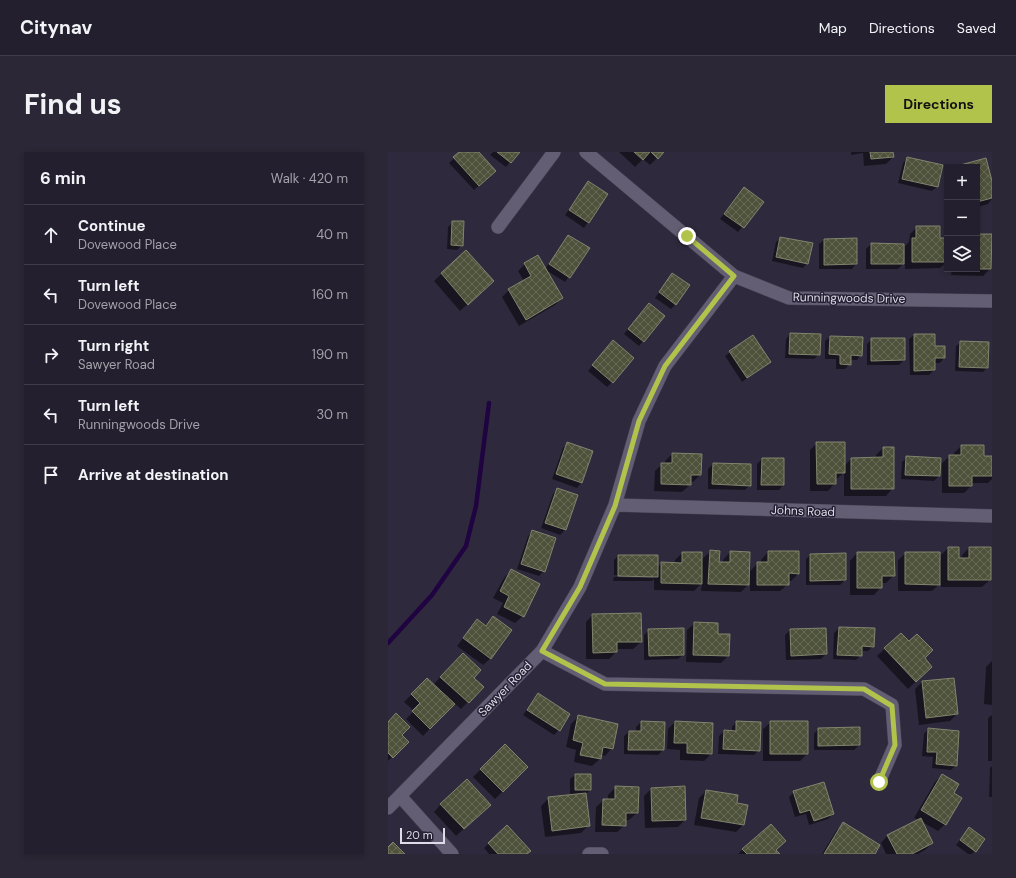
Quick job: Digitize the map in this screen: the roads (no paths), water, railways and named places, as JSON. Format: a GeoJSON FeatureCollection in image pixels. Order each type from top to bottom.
{"type":"FeatureCollection","features":[{"type":"Feature","properties":{"kind":"street"},"geometry":{"type":"LineString","coordinates":[[498,227],[554,152]]}},
{"type":"Feature","properties":{"kind":"street","name":"Runningwoods Drive"},"geometry":{"type":"LineString","coordinates":[[586,152],[734,276],[789,298],[992,301]]}},
{"type":"Feature","properties":{"kind":"street","name":"Sawyer Road"},"geometry":{"type":"LineString","coordinates":[[388,808],[542,651],[580,587],[615,506],[639,421],[665,366],[734,276]]}},
{"type":"Feature","properties":{"kind":"street","name":"Johns Road"},"geometry":{"type":"LineString","coordinates":[[615,506],[992,516]]}},
{"type":"Feature","properties":{"kind":"street"},"geometry":{"type":"LineString","coordinates":[[542,651],[605,684],[864,689],[892,706],[895,745],[879,782]]}},
{"type":"Feature","properties":{"kind":"street"},"geometry":{"type":"LineString","coordinates":[[400,796],[452,854]]}},
{"type":"Feature","properties":{"kind":"street"},"geometry":{"type":"LineString","coordinates":[[589,854],[602,854]]}},
{"type":"Feature","properties":{"kind":"waterway"},"geometry":{"type":"LineString","coordinates":[[388,643],[432,595],[466,546],[476,506],[489,403]]}}]}
